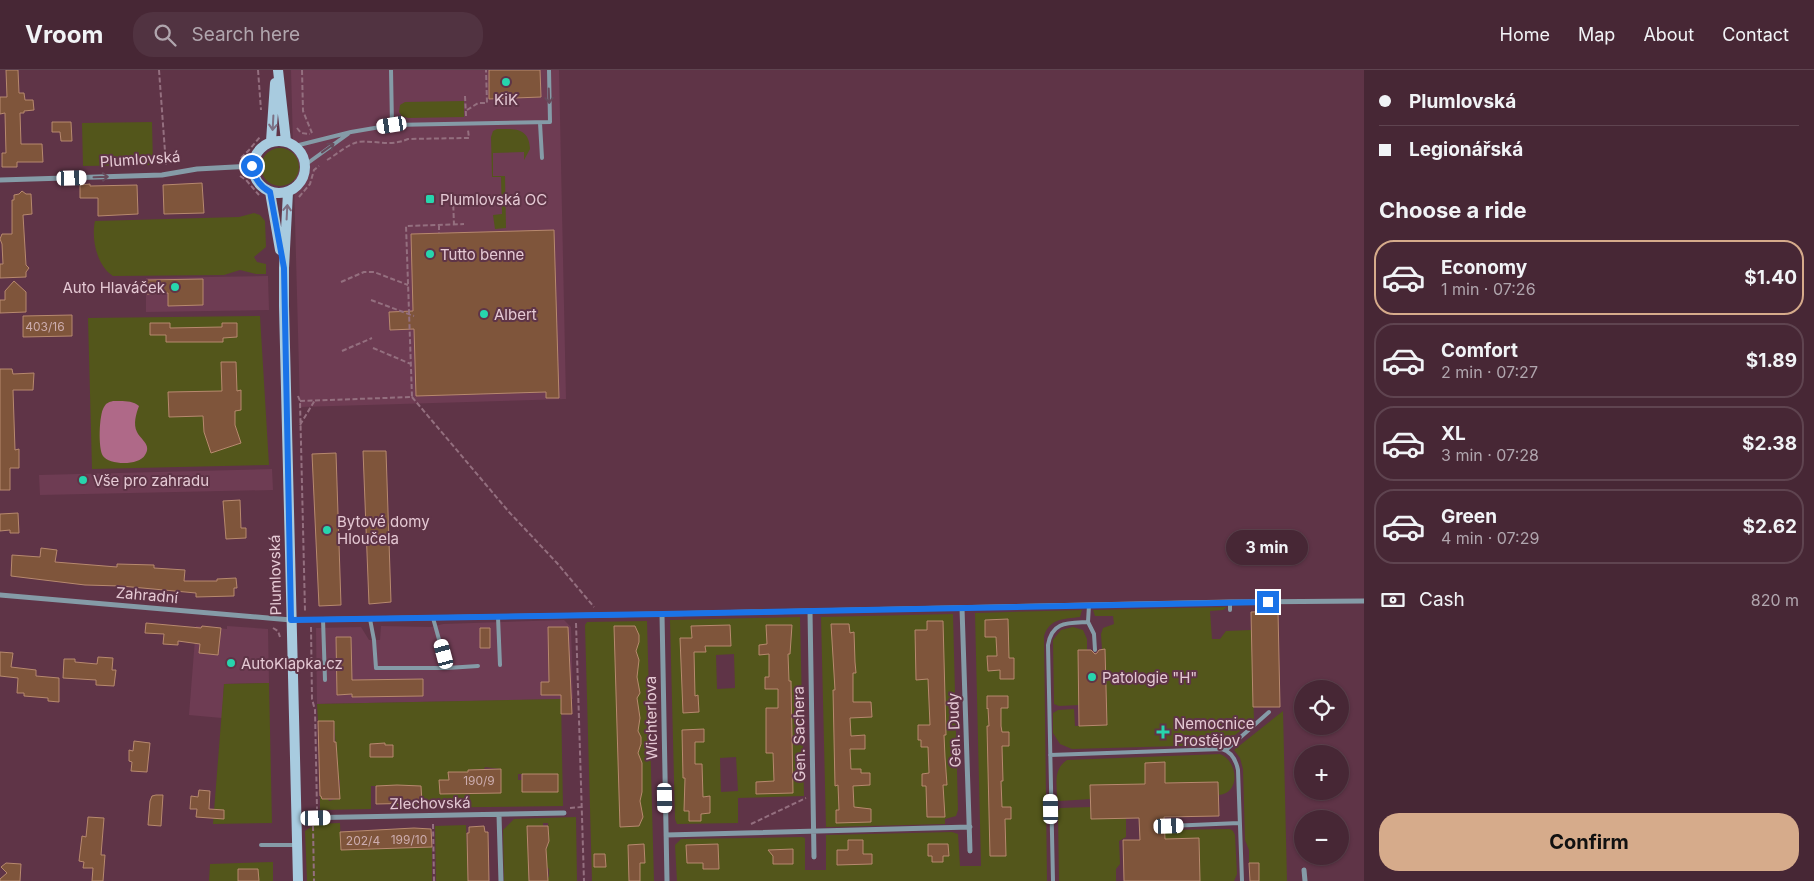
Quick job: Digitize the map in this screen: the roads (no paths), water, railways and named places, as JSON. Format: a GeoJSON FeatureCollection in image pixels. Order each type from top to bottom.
{"type":"FeatureCollection","features":[{"type":"Feature","properties":{"kind":"main road"},"geometry":{"type":"LineString","coordinates":[[277,70],[284,123],[290,144],[304,158],[305,165],[301,181],[295,188],[288,192],[270,192],[257,182],[252,166],[258,151],[272,141],[290,144]]}},
{"type":"Feature","properties":{"kind":"main road"},"geometry":{"type":"LineString","coordinates":[[272,141],[277,70]]}},
{"type":"Feature","properties":{"kind":"main road","name":"Plumlovská"},"geometry":{"type":"LineString","coordinates":[[270,192],[284,268]]}},
{"type":"Feature","properties":{"kind":"main road","name":"Plumlovská"},"geometry":{"type":"LineString","coordinates":[[288,192],[284,268],[298,881]]}},
{"type":"Feature","properties":{"kind":"street","name":"Plumlovská"},"geometry":{"type":"LineString","coordinates":[[0,180],[167,174],[197,169],[252,166]]}},
{"type":"Feature","properties":{"kind":"street","name":"Zahradní"},"geometry":{"type":"LineString","coordinates":[[0,595],[291,620],[1364,601]]}},
{"type":"Feature","properties":{"kind":"street","name":"Gen. Dudy"},"geometry":{"type":"LineString","coordinates":[[962,608],[970,851]]}},
{"type":"Feature","properties":{"kind":"street","name":"Gen. Sachera"},"geometry":{"type":"LineString","coordinates":[[810,611],[814,857]]}},
{"type":"Feature","properties":{"kind":"street","name":"Wichterlova"},"geometry":{"type":"LineString","coordinates":[[662,614],[667,881]]}},
{"type":"Feature","properties":{"kind":"street","name":"Zlechovská"},"geometry":{"type":"LineString","coordinates":[[296,818],[564,813]]}},
{"type":"Feature","properties":{"kind":"street"},"geometry":{"type":"LineString","coordinates":[[499,815],[501,881]]}},
{"type":"Feature","properties":{"kind":"street"},"geometry":{"type":"LineString","coordinates":[[666,836],[970,827]]}},
{"type":"Feature","properties":{"kind":"street"},"geometry":{"type":"LineString","coordinates":[[1304,870],[1305,881]]}},
{"type":"Feature","properties":{"kind":"lane"},"geometry":{"type":"LineString","coordinates":[[391,70],[392,125]]}},
{"type":"Feature","properties":{"kind":"lane"},"geometry":{"type":"LineString","coordinates":[[290,144],[392,125],[550,122],[548,70]]}},
{"type":"Feature","properties":{"kind":"lane"},"geometry":{"type":"LineString","coordinates":[[540,122],[542,158]]}},
{"type":"Feature","properties":{"kind":"lane"},"geometry":{"type":"LineString","coordinates":[[305,165],[351,132]]}},
{"type":"Feature","properties":{"kind":"lane"},"geometry":{"type":"LineString","coordinates":[[1230,602],[1230,610]]}},
{"type":"Feature","properties":{"kind":"lane"},"geometry":{"type":"LineString","coordinates":[[1089,605],[1088,622],[1094,634],[1095,650]]}},
{"type":"Feature","properties":{"kind":"lane"},"geometry":{"type":"LineString","coordinates":[[498,617],[500,666]]}},
{"type":"Feature","properties":{"kind":"lane"},"geometry":{"type":"LineString","coordinates":[[433,618],[447,668]]}},
{"type":"Feature","properties":{"kind":"lane"},"geometry":{"type":"LineString","coordinates":[[323,619],[325,680]]}},
{"type":"Feature","properties":{"kind":"lane"},"geometry":{"type":"LineString","coordinates":[[370,619],[376,668],[478,666]]}},
{"type":"Feature","properties":{"kind":"lane"},"geometry":{"type":"LineString","coordinates":[[1053,881],[1049,638],[1052,631],[1059,625],[1088,622]]}},
{"type":"Feature","properties":{"kind":"lane"},"geometry":{"type":"LineString","coordinates":[[1050,755],[1226,750],[1269,712]]}},
{"type":"Feature","properties":{"kind":"lane"},"geometry":{"type":"LineString","coordinates":[[1226,750],[1234,758],[1238,770],[1238,823],[1242,881]]}},
{"type":"Feature","properties":{"kind":"lane"},"geometry":{"type":"LineString","coordinates":[[1169,826],[1238,823]]}},
{"type":"Feature","properties":{"kind":"lane"},"geometry":{"type":"LineString","coordinates":[[261,845],[297,845]]}},
{"type":"Feature","properties":{"kind":"place","name":"KiK"},"geometry":{"type":"Point","coordinates":[506,82]}},
{"type":"Feature","properties":{"kind":"place","name":"Plumlovská OC"},"geometry":{"type":"Point","coordinates":[430,199]}},
{"type":"Feature","properties":{"kind":"place","name":"Tutto benne"},"geometry":{"type":"Point","coordinates":[430,254]}},
{"type":"Feature","properties":{"kind":"place","name":"Auto Hlaváček"},"geometry":{"type":"Point","coordinates":[175,287]}},
{"type":"Feature","properties":{"kind":"place","name":"Albert"},"geometry":{"type":"Point","coordinates":[484,314]}},
{"type":"Feature","properties":{"kind":"place","name":"Vše pro zahradu"},"geometry":{"type":"Point","coordinates":[83,480]}},
{"type":"Feature","properties":{"kind":"place","name":"Bytové domy Hloučela"},"geometry":{"type":"Point","coordinates":[327,530]}},
{"type":"Feature","properties":{"kind":"place","name":"AutoKlapka.cz"},"geometry":{"type":"Point","coordinates":[231,663]}},
{"type":"Feature","properties":{"kind":"place","name":"Patologie \"H\""},"geometry":{"type":"Point","coordinates":[1092,677]}},
{"type":"Feature","properties":{"kind":"place","name":"Nemocnice Prostějov"},"geometry":{"type":"Point","coordinates":[1163,732]}}]}
